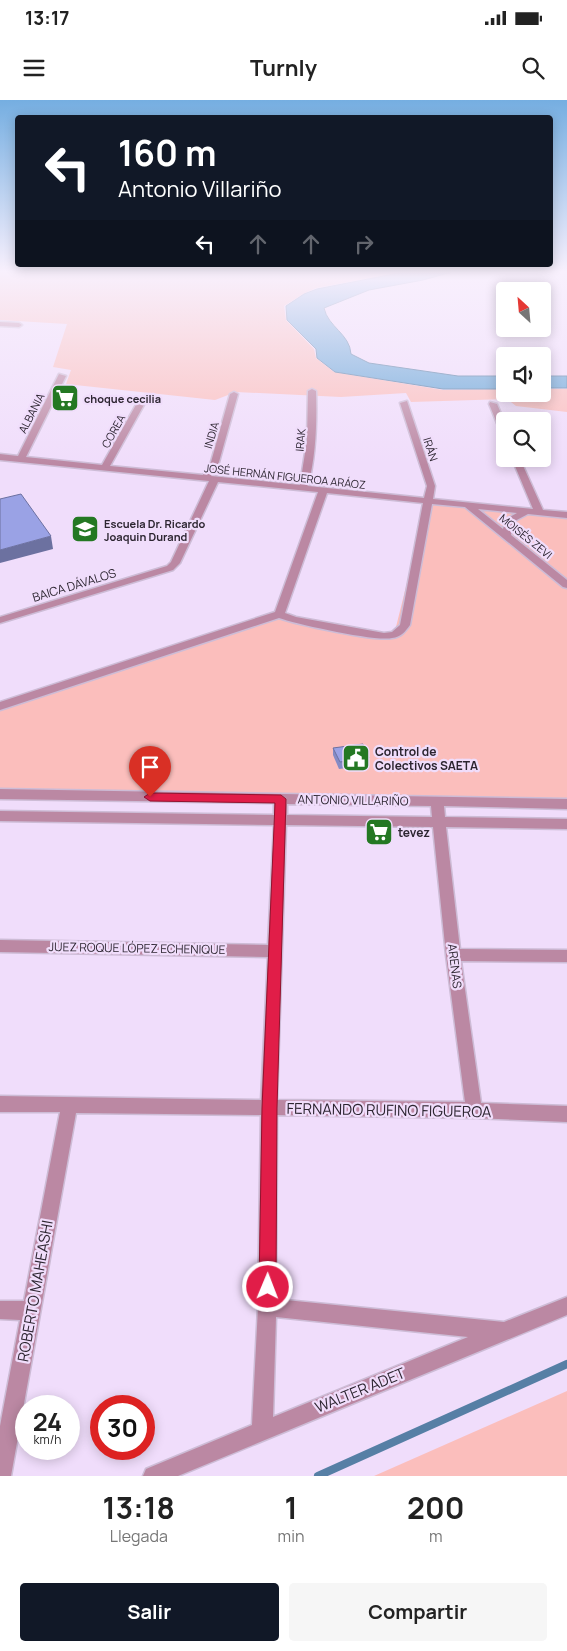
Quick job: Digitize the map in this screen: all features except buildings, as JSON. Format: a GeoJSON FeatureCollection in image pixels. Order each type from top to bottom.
{"type":"FeatureCollection","features":[{"type":"Feature","properties":{"kind":"street","name":"ALBANIA"},"geometry":{"type":"LineString","coordinates":[[20,460],[62,376]]}},
{"type":"Feature","properties":{"kind":"street","name":"IRAK"},"geometry":{"type":"LineString","coordinates":[[303,489],[308,471],[313,436],[312,391]]}},
{"type":"Feature","properties":{"kind":"street","name":"INDIA"},"geometry":{"type":"LineString","coordinates":[[155,574],[170,568],[175,563],[210,480],[234,394]]}},
{"type":"Feature","properties":{"kind":"street","name":"IRÁN"},"geometry":{"type":"LineString","coordinates":[[280,614],[294,620],[384,636],[394,636],[405,625],[431,486],[404,403]]}},
{"type":"Feature","properties":{"kind":"street","name":"COREA"},"geometry":{"type":"LineString","coordinates":[[104,468],[140,404]]}},
{"type":"Feature","properties":{"kind":"street"},"geometry":{"type":"LineString","coordinates":[[493,404],[496,412]]}},
{"type":"Feature","properties":{"kind":"street","name":"JOSÉ HERNÁN FIGUEROA ARÁOZ"},"geometry":{"type":"LineString","coordinates":[[0,457],[210,480],[567,515]]}},
{"type":"Feature","properties":{"kind":"street"},"geometry":{"type":"LineString","coordinates":[[519,467],[539,512]]}},
{"type":"Feature","properties":{"kind":"street"},"geometry":{"type":"LineString","coordinates":[[0,706],[280,614],[323,491]]}},
{"type":"Feature","properties":{"kind":"street","name":"MOISÉS ZEVI"},"geometry":{"type":"LineString","coordinates":[[469,506],[567,584]]}},
{"type":"Feature","properties":{"kind":"street"},"geometry":{"type":"LineString","coordinates":[[506,536],[509,522],[526,511]]}},
{"type":"Feature","properties":{"kind":"street","name":"BAICA DÁVALOS"},"geometry":{"type":"LineString","coordinates":[[0,620],[155,574]]}},
{"type":"Feature","properties":{"kind":"street","name":"ANTONIO VILLARIÑO"},"geometry":{"type":"LineString","coordinates":[[0,794],[567,804]]}},
{"type":"Feature","properties":{"kind":"street"},"geometry":{"type":"LineString","coordinates":[[262,1431],[267,1307],[269,1108],[281,799]]}},
{"type":"Feature","properties":{"kind":"street","name":"ARENAS"},"geometry":{"type":"LineString","coordinates":[[436,802],[453,955],[474,1110]]}},
{"type":"Feature","properties":{"kind":"street","name":"ANTONIO VILLARIÑO"},"geometry":{"type":"LineString","coordinates":[[0,816],[567,824]]}},
{"type":"Feature","properties":{"kind":"street","name":"JUEZ ROQUE LÓPEZ ECHENIQUE"},"geometry":{"type":"LineString","coordinates":[[0,946],[275,950]]}},
{"type":"Feature","properties":{"kind":"street"},"geometry":{"type":"LineString","coordinates":[[453,955],[567,956]]}},
{"type":"Feature","properties":{"kind":"street","name":"FERNANDO RUFINO FIGUEROA"},"geometry":{"type":"LineString","coordinates":[[0,1104],[474,1110],[567,1114]]}},
{"type":"Feature","properties":{"kind":"street","name":"ROBERTO MAHEASHI"},"geometry":{"type":"LineString","coordinates":[[1,1476],[69,1106]]}},
{"type":"Feature","properties":{"kind":"street","name":"WALTER ADET"},"geometry":{"type":"LineString","coordinates":[[153,1476],[567,1306]]}},
{"type":"Feature","properties":{"kind":"street"},"geometry":{"type":"LineString","coordinates":[[267,1307],[503,1331]]}},
{"type":"Feature","properties":{"kind":"street"},"geometry":{"type":"LineString","coordinates":[[0,1310],[32,1311]]}},
{"type":"Feature","properties":{"kind":"shaded area"},"geometry":{"type":"Polygon","coordinates":[[[63,336],[302,336],[314,349],[316,358],[334,372],[443,390],[496,389],[496,399],[411,402],[406,393],[341,397],[236,392],[215,400],[66,384],[71,370],[53,367],[63,336]]]}},
{"type":"Feature","properties":{"kind":"shaded area"},"geometry":{"type":"Polygon","coordinates":[[[551,389],[567,389],[567,412],[516,406],[511,402],[551,402],[551,389]]]}},
{"type":"Feature","properties":{"kind":"shaded area"},"geometry":{"type":"Polygon","coordinates":[[[427,502],[567,515],[567,803],[0,794],[0,706],[279,614],[394,635],[427,502]]]}},
{"type":"Feature","properties":{"kind":"shaded area"},"geometry":{"type":"Polygon","coordinates":[[[567,1391],[567,1476],[374,1476],[567,1391]]]}},
{"type":"Feature","properties":{"kind":"water"},"geometry":{"type":"Polygon","coordinates":[[[303,336],[343,336],[350,347],[351,354],[369,363],[458,376],[496,376],[496,389],[443,389],[335,372],[317,358],[316,349],[303,336]]]}},
{"type":"Feature","properties":{"kind":"water"},"geometry":{"type":"Polygon","coordinates":[[[551,376],[567,376],[567,388],[551,388],[551,376]]]}},
{"type":"Feature","properties":{"kind":"waterway"},"geometry":{"type":"LineString","coordinates":[[318,1476],[567,1364]]}},
{"type":"Feature","properties":{"kind":"place","name":"choque cecilia"},"geometry":{"type":"Point","coordinates":[65,398]}},
{"type":"Feature","properties":{"kind":"place","name":"Escuela Dr. Ricardo Joaquin Durand"},"geometry":{"type":"Point","coordinates":[85,529]}},
{"type":"Feature","properties":{"kind":"place","name":"Control de Colectivos SAETA"},"geometry":{"type":"Point","coordinates":[356,758]}},
{"type":"Feature","properties":{"kind":"place","name":"tevez"},"geometry":{"type":"Point","coordinates":[379,832]}},
{"type":"Feature","properties":{"kind":"route"},"geometry":{"type":"LineString","coordinates":[[150,797],[281,799],[269,1108],[268,1287]]}}]}
